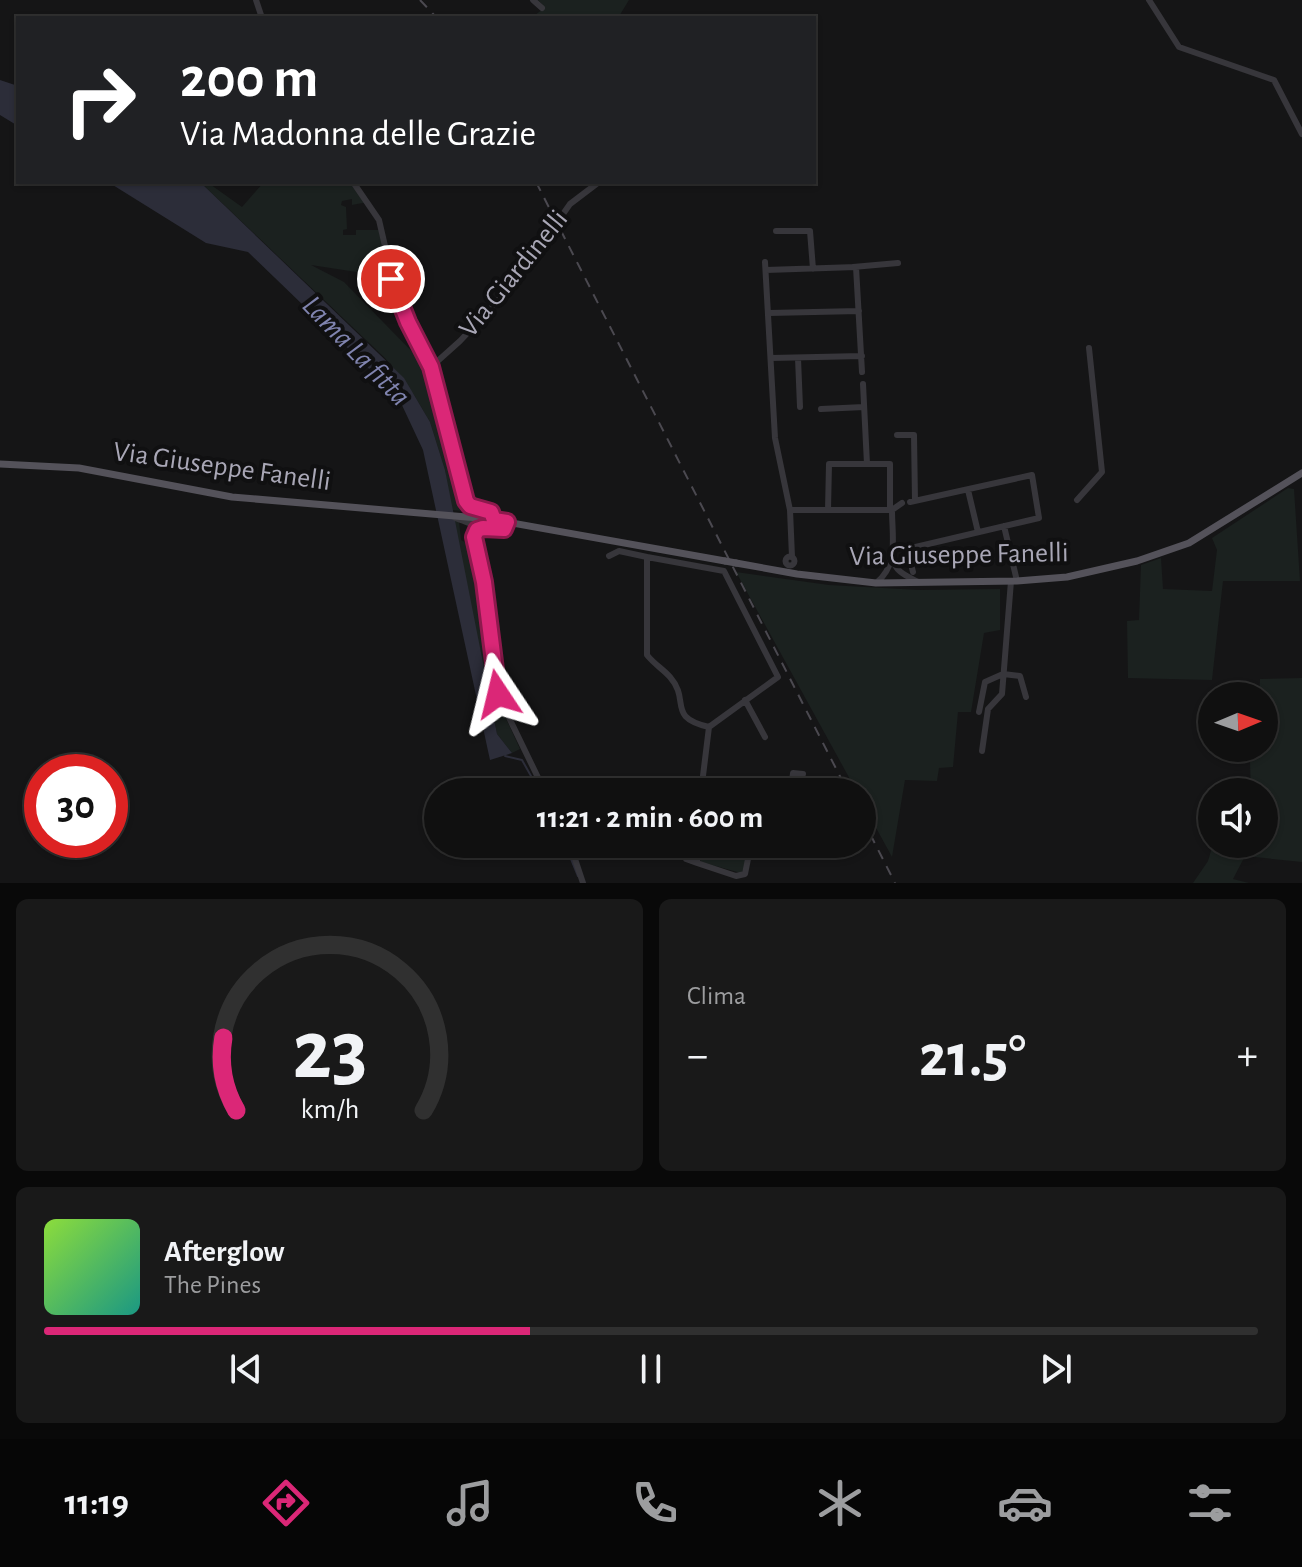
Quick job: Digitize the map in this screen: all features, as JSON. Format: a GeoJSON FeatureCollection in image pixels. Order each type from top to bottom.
{"type":"FeatureCollection","features":[{"type":"Feature","properties":{"kind":"main road","name":"Via Giuseppe Fanelli"},"geometry":{"type":"LineString","coordinates":[[0,464],[79,468],[232,497],[494,520],[797,574],[892,584],[1014,581],[1079,575],[1168,551],[1222,525],[1302,473]]}},
{"type":"Feature","properties":{"kind":"street"},"geometry":{"type":"LineString","coordinates":[[533,0],[542,8]]}},
{"type":"Feature","properties":{"kind":"street"},"geometry":{"type":"LineString","coordinates":[[1149,0],[1179,47],[1274,80],[1302,134]]}},
{"type":"Feature","properties":{"kind":"street"},"geometry":{"type":"LineString","coordinates":[[354,184],[379,220],[397,298],[431,367],[464,497],[470,506],[491,512],[494,520]]}},
{"type":"Feature","properties":{"kind":"street","name":"Via Giardinelli"},"geometry":{"type":"LineString","coordinates":[[431,367],[517,280],[570,204],[596,184]]}},
{"type":"Feature","properties":{"kind":"street"},"geometry":{"type":"LineString","coordinates":[[776,231],[810,231],[813,269]]}},
{"type":"Feature","properties":{"kind":"street"},"geometry":{"type":"LineString","coordinates":[[765,262],[775,440],[790,510],[792,557]]}},
{"type":"Feature","properties":{"kind":"street"},"geometry":{"type":"LineString","coordinates":[[766,270],[898,263]]}},
{"type":"Feature","properties":{"kind":"street"},"geometry":{"type":"LineString","coordinates":[[766,270],[856,267]]}},
{"type":"Feature","properties":{"kind":"street"},"geometry":{"type":"LineString","coordinates":[[856,267],[862,372]]}},
{"type":"Feature","properties":{"kind":"street"},"geometry":{"type":"LineString","coordinates":[[769,313],[859,311]]}},
{"type":"Feature","properties":{"kind":"street"},"geometry":{"type":"LineString","coordinates":[[1077,500],[1102,472],[1089,348]]}},
{"type":"Feature","properties":{"kind":"street"},"geometry":{"type":"LineString","coordinates":[[771,358],[862,356]]}},
{"type":"Feature","properties":{"kind":"street"},"geometry":{"type":"LineString","coordinates":[[798,358],[800,407]]}},
{"type":"Feature","properties":{"kind":"street"},"geometry":{"type":"LineString","coordinates":[[863,384],[867,464]]}},
{"type":"Feature","properties":{"kind":"street"},"geometry":{"type":"LineString","coordinates":[[821,409],[864,407]]}},
{"type":"Feature","properties":{"kind":"street"},"geometry":{"type":"LineString","coordinates":[[897,435],[914,435],[909,502]]}},
{"type":"Feature","properties":{"kind":"street"},"geometry":{"type":"LineString","coordinates":[[828,510],[829,464],[890,464],[892,569],[895,578],[892,584]]}},
{"type":"Feature","properties":{"kind":"street"},"geometry":{"type":"LineString","coordinates":[[790,510],[891,510],[909,502],[1032,475],[1039,518],[907,549],[913,572]]}},
{"type":"Feature","properties":{"kind":"street"},"geometry":{"type":"LineString","coordinates":[[968,490],[978,532]]}},
{"type":"Feature","properties":{"kind":"street"},"geometry":{"type":"LineString","coordinates":[[453,515],[467,525],[483,528],[504,529],[507,522]]}},
{"type":"Feature","properties":{"kind":"street"},"geometry":{"type":"LineString","coordinates":[[982,751],[988,709],[1002,694],[1014,581],[1004,526]]}},
{"type":"Feature","properties":{"kind":"street"},"geometry":{"type":"LineString","coordinates":[[483,528],[477,530],[474,537],[484,582],[499,697],[538,778]]}},
{"type":"Feature","properties":{"kind":"street"},"geometry":{"type":"LineString","coordinates":[[609,556],[619,551],[724,571],[778,677],[709,727],[703,778]]}},
{"type":"Feature","properties":{"kind":"street"},"geometry":{"type":"LineString","coordinates":[[647,557],[647,655],[672,679],[684,717],[691,723],[709,727]]}},
{"type":"Feature","properties":{"kind":"street"},"geometry":{"type":"LineString","coordinates":[[892,569],[922,583]]}},
{"type":"Feature","properties":{"kind":"street"},"geometry":{"type":"LineString","coordinates":[[876,583],[892,569]]}},
{"type":"Feature","properties":{"kind":"street"},"geometry":{"type":"LineString","coordinates":[[979,712],[985,682],[1003,674],[1020,676],[1026,697]]}},
{"type":"Feature","properties":{"kind":"street"},"geometry":{"type":"LineString","coordinates":[[745,700],[765,737]]}},
{"type":"Feature","properties":{"kind":"street"},"geometry":{"type":"LineString","coordinates":[[792,778],[793,773],[803,774]]}},
{"type":"Feature","properties":{"kind":"street"},"geometry":{"type":"LineString","coordinates":[[575,858],[583,883]]}},
{"type":"Feature","properties":{"kind":"street"},"geometry":{"type":"LineString","coordinates":[[686,858],[736,876],[745,874],[748,858]]}},
{"type":"Feature","properties":{"kind":"street"},"geometry":{"type":"LineString","coordinates":[[697,858],[697,863]]}},
{"type":"Feature","properties":{"kind":"shaded area"},"geometry":{"type":"Polygon","coordinates":[[[538,0],[629,0],[619,16],[534,16],[543,9],[538,0]]]}},
{"type":"Feature","properties":{"kind":"shaded area"},"geometry":{"type":"Polygon","coordinates":[[[202,184],[210,184],[242,207],[262,184],[352,184],[368,202],[352,205],[352,199],[342,201],[341,205],[346,207],[347,229],[343,230],[343,235],[356,235],[356,230],[379,230],[389,277],[311,265],[344,282],[428,368],[465,511],[451,510],[445,470],[430,422],[414,395],[385,358],[202,184]]]}},
{"type":"Feature","properties":{"kind":"shaded area"},"geometry":{"type":"Polygon","coordinates":[[[1288,488],[1294,489],[1300,581],[1223,581],[1212,680],[1128,678],[1127,621],[1139,620],[1141,565],[1161,558],[1163,589],[1212,591],[1217,550],[1212,538],[1288,488]]]}},
{"type":"Feature","properties":{"kind":"shaded area"},"geometry":{"type":"Polygon","coordinates":[[[453,520],[459,521],[461,540],[474,547],[496,697],[520,749],[512,753],[497,734],[453,520]]]}},
{"type":"Feature","properties":{"kind":"shaded area"},"geometry":{"type":"Polygon","coordinates":[[[736,572],[829,585],[919,590],[1000,589],[1000,630],[984,633],[971,712],[958,712],[953,767],[939,768],[937,781],[905,780],[892,857],[876,828],[876,778],[849,778],[736,572]]]}},
{"type":"Feature","properties":{"kind":"shaded area"},"geometry":{"type":"Polygon","coordinates":[[[1302,678],[1302,862],[1264,858],[1278,858],[1278,778],[1251,778],[1250,762],[1278,762],[1278,682],[1260,682],[1260,679],[1302,678]]]}},
{"type":"Feature","properties":{"kind":"shaded area"},"geometry":{"type":"Polygon","coordinates":[[[701,858],[746,858],[741,873],[701,862],[701,858]]]}},
{"type":"Feature","properties":{"kind":"shaded area"},"geometry":{"type":"Polygon","coordinates":[[[1209,858],[1244,858],[1233,879],[1249,883],[1193,883],[1209,858]]]}},
{"type":"Feature","properties":{"kind":"water"},"geometry":{"type":"Polygon","coordinates":[[[0,80],[16,85],[16,125],[0,115],[0,80]]]}},
{"type":"Feature","properties":{"kind":"water","name":"Lama La fitta"},"geometry":{"type":"Polygon","coordinates":[[[111,184],[202,184],[404,378],[430,422],[445,470],[497,734],[512,753],[490,760],[423,450],[401,403],[248,252],[206,243],[111,184]]]}},
{"type":"Feature","properties":{"kind":"waterway","name":"Lama La fitta"},"geometry":{"type":"LineString","coordinates":[[505,756],[522,760],[532,778]]}},
{"type":"Feature","properties":{"kind":"waterway","name":"Lama La fitta"},"geometry":{"type":"LineString","coordinates":[[571,858],[578,876]]}},
{"type":"Feature","properties":{"kind":"railway"},"geometry":{"type":"LineString","coordinates":[[420,0],[435,16]]}},
{"type":"Feature","properties":{"kind":"railway"},"geometry":{"type":"LineString","coordinates":[[537,184],[841,778]]}},
{"type":"Feature","properties":{"kind":"railway"},"geometry":{"type":"LineString","coordinates":[[876,846],[895,883]]}},
{"type":"Feature","properties":{"kind":"route"},"geometry":{"type":"LineString","coordinates":[[391,279],[397,298],[431,367],[464,497],[470,506],[489,510],[494,520],[507,522],[500,530],[479,529],[474,537],[484,582],[498,694]]}}]}
